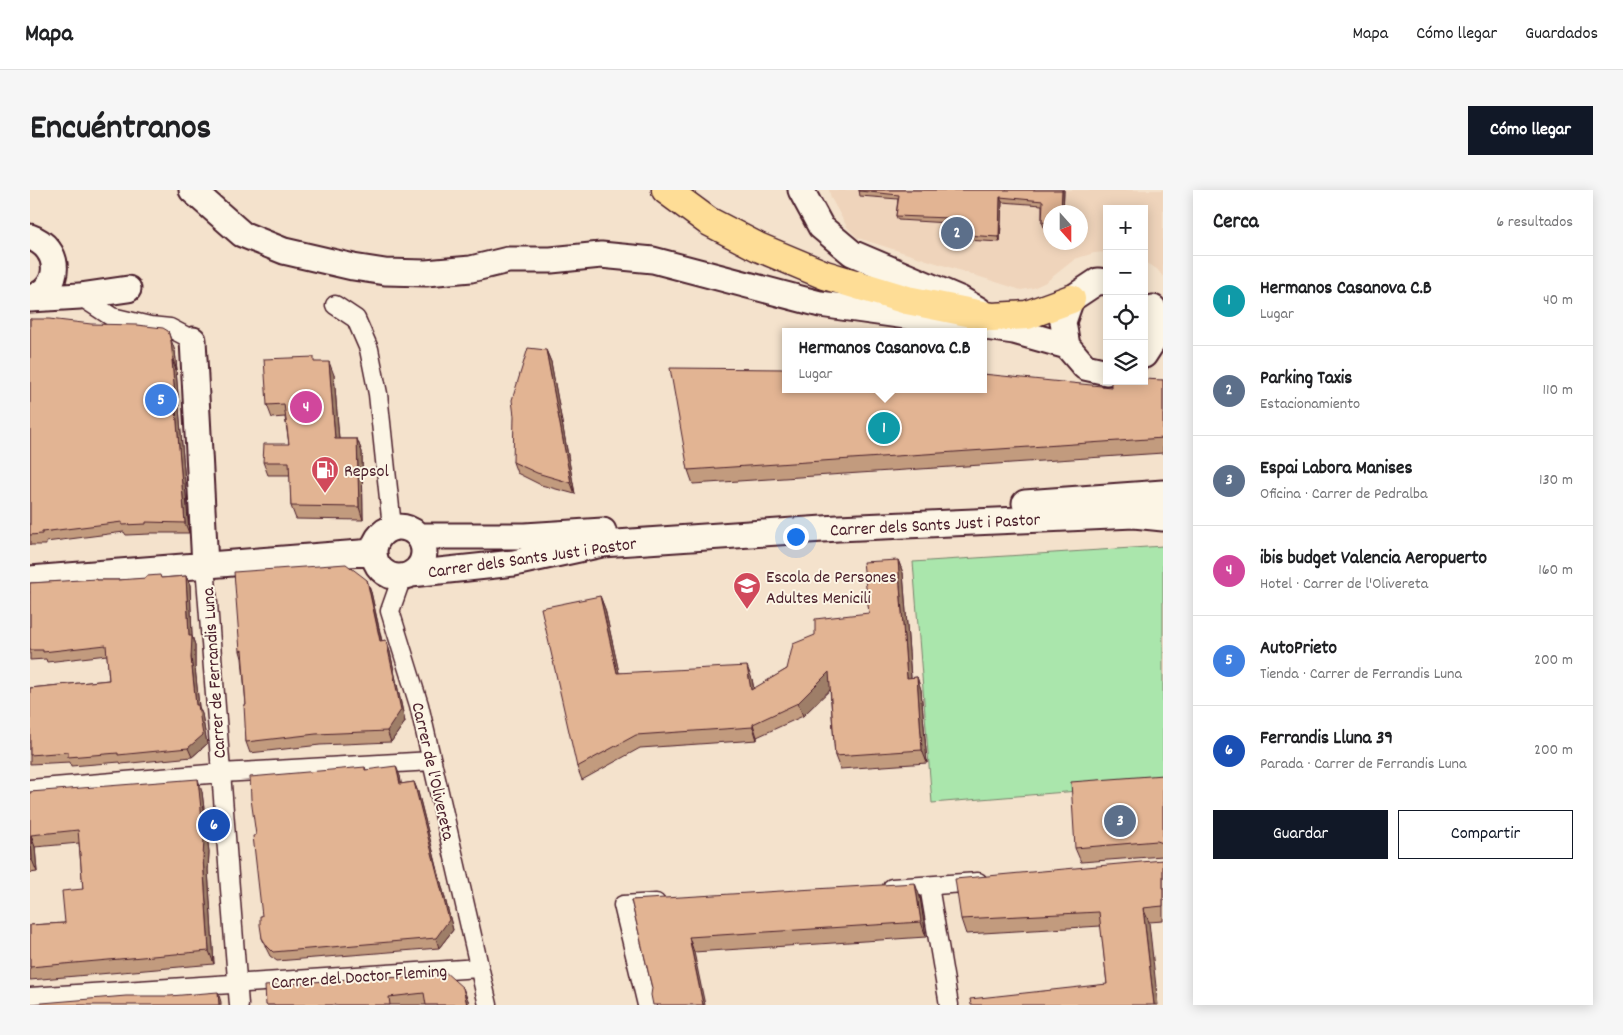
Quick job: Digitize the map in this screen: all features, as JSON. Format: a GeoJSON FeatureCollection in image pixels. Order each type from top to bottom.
{"type":"FeatureCollection","features":[{"type":"Feature","properties":{"kind":"highway"},"geometry":{"type":"LineString","coordinates":[[666,190],[708,221],[758,247],[824,275],[908,300],[992,317],[1027,315],[1071,299]]}},
{"type":"Feature","properties":{"kind":"main road"},"geometry":{"type":"LineString","coordinates":[[192,190],[242,234],[284,251],[322,261],[385,272],[426,273],[471,268],[508,260],[551,260],[601,255],[653,260],[820,304],[1014,331],[1067,346]]}},
{"type":"Feature","properties":{"kind":"main road"},"geometry":{"type":"LineString","coordinates":[[801,190],[822,227],[852,253],[960,299],[992,317]]}},
{"type":"Feature","properties":{"kind":"main road"},"geometry":{"type":"LineString","coordinates":[[30,237],[44,245],[51,253],[54,262],[54,272],[46,290],[30,299]]}},
{"type":"Feature","properties":{"kind":"main road"},"geometry":{"type":"LineString","coordinates":[[1103,282],[1098,281],[1071,299],[1063,322],[1067,346],[1085,367],[1103,371]]}},
{"type":"Feature","properties":{"kind":"main road"},"geometry":{"type":"LineString","coordinates":[[30,299],[80,296],[128,289]]}},
{"type":"Feature","properties":{"kind":"main road"},"geometry":{"type":"LineString","coordinates":[[1148,349],[1155,338],[1153,306]]}},
{"type":"Feature","properties":{"kind":"main road","name":"Carrer de Ferrandis Luna"},"geometry":{"type":"LineString","coordinates":[[193,340],[205,565]]}},
{"type":"Feature","properties":{"kind":"main road"},"geometry":{"type":"LineString","coordinates":[[1148,361],[1163,358]]}},
{"type":"Feature","properties":{"kind":"main road","name":"Carrer dels Sants Just i Pastor"},"geometry":{"type":"LineString","coordinates":[[418,536],[525,536],[1163,493]]}},
{"type":"Feature","properties":{"kind":"main road","name":"Carrer dels Sants Just i Pastor"},"geometry":{"type":"LineString","coordinates":[[407,575],[514,563],[602,544],[848,528],[1134,515],[1163,518]]}},
{"type":"Feature","properties":{"kind":"main road"},"geometry":{"type":"LineString","coordinates":[[392,527],[406,528],[418,536],[422,542],[424,557],[417,569],[407,575],[394,576],[379,568],[373,552],[378,536],[384,531],[392,527]]}},
{"type":"Feature","properties":{"kind":"main road"},"geometry":{"type":"LineString","coordinates":[[30,579],[373,552]]}},
{"type":"Feature","properties":{"kind":"street"},"geometry":{"type":"LineString","coordinates":[[80,296],[112,317],[150,326],[170,328],[193,340]]}},
{"type":"Feature","properties":{"kind":"street"},"geometry":{"type":"LineString","coordinates":[[335,305],[356,319],[370,349],[378,394],[392,527]]}},
{"type":"Feature","properties":{"kind":"street","name":"Carrer de Ferrandis Luna"},"geometry":{"type":"LineString","coordinates":[[205,565],[239,1005]]}},
{"type":"Feature","properties":{"kind":"street","name":"Carrer de l'Olivereta"},"geometry":{"type":"LineString","coordinates":[[407,575],[390,611],[419,705],[488,1005]]}},
{"type":"Feature","properties":{"kind":"street"},"geometry":{"type":"LineString","coordinates":[[30,789],[221,774],[432,761]]}},
{"type":"Feature","properties":{"kind":"street"},"geometry":{"type":"LineString","coordinates":[[880,889],[997,880]]}},
{"type":"Feature","properties":{"kind":"street"},"geometry":{"type":"LineString","coordinates":[[929,886],[949,1005]]}},
{"type":"Feature","properties":{"kind":"street"},"geometry":{"type":"LineString","coordinates":[[647,1005],[623,905],[672,902]]}},
{"type":"Feature","properties":{"kind":"street","name":"Carrer del Doctor Fleming"},"geometry":{"type":"LineString","coordinates":[[30,997],[479,968]]}},
{"type":"Feature","properties":{"kind":"shaded area"},"geometry":{"type":"Polygon","coordinates":[[[829,190],[1163,190],[1163,277],[1157,269],[1148,264],[1148,205],[1103,205],[1103,252],[1075,259],[1046,282],[1033,288],[1021,290],[858,238],[847,227],[831,198],[829,190]]]}},
{"type":"Feature","properties":{"kind":"green space"},"geometry":{"type":"Polygon","coordinates":[[[1163,546],[1163,784],[932,803],[913,562],[1163,546]]]}},
{"type":"Feature","properties":{"kind":"building"},"geometry":{"type":"Polygon","coordinates":[[[1062,190],[1061,205],[1043,205],[1043,222],[1042,222],[1043,201],[1000,197],[999,237],[947,234],[949,218],[896,216],[899,195],[859,191],[1062,190]]]}},
{"type":"Feature","properties":{"kind":"building"},"geometry":{"type":"Polygon","coordinates":[[[30,319],[49,319],[91,324],[137,325],[163,328],[168,331],[173,360],[185,523],[146,522],[146,524],[122,525],[122,522],[30,535],[30,319]]]}},
{"type":"Feature","properties":{"kind":"building"},"geometry":{"type":"Polygon","coordinates":[[[528,348],[546,350],[571,483],[537,473],[513,462],[514,416],[512,400],[528,348]]]}},
{"type":"Feature","properties":{"kind":"building"},"geometry":{"type":"Polygon","coordinates":[[[314,357],[314,362],[329,362],[335,439],[357,439],[359,507],[291,506],[289,462],[263,462],[264,444],[289,444],[284,404],[267,405],[264,359],[314,357]]]}},
{"type":"Feature","properties":{"kind":"building"},"geometry":{"type":"Polygon","coordinates":[[[670,368],[782,369],[782,393],[987,393],[987,374],[1111,387],[1111,385],[1148,385],[1148,379],[1163,380],[1163,438],[688,470],[670,368]]]}},
{"type":"Feature","properties":{"kind":"building"},"geometry":{"type":"Polygon","coordinates":[[[898,560],[907,678],[917,677],[922,750],[835,756],[829,672],[798,703],[753,724],[753,727],[636,735],[577,767],[541,608],[600,596],[617,673],[747,666],[751,690],[787,669],[793,644],[815,635],[815,619],[869,613],[863,562],[898,560]]]}},
{"type":"Feature","properties":{"kind":"building"},"geometry":{"type":"Polygon","coordinates":[[[346,564],[367,580],[380,641],[386,640],[401,710],[387,731],[316,734],[246,742],[244,705],[246,705],[234,572],[346,564]]]}},
{"type":"Feature","properties":{"kind":"building"},"geometry":{"type":"Polygon","coordinates":[[[160,575],[161,578],[186,576],[189,636],[192,636],[191,658],[196,705],[198,705],[203,735],[188,748],[118,755],[118,753],[68,757],[68,752],[30,755],[30,688],[109,680],[106,645],[43,652],[43,650],[30,650],[30,583],[97,579],[118,580],[160,575]]]}},
{"type":"Feature","properties":{"kind":"building"},"geometry":{"type":"Polygon","coordinates":[[[396,766],[400,784],[414,782],[449,920],[436,938],[273,952],[262,938],[260,925],[260,916],[262,916],[253,836],[256,835],[250,777],[365,767],[365,770],[396,766]]]}},
{"type":"Feature","properties":{"kind":"building"},"geometry":{"type":"Polygon","coordinates":[[[1163,775],[1163,843],[1157,841],[1075,848],[1071,782],[1163,775]]]}},
{"type":"Feature","properties":{"kind":"building"},"geometry":{"type":"Polygon","coordinates":[[[198,779],[204,839],[203,858],[209,951],[30,967],[30,925],[65,923],[62,891],[83,889],[78,830],[31,835],[32,860],[30,860],[30,792],[198,779]]]}},
{"type":"Feature","properties":{"kind":"building"},"geometry":{"type":"Polygon","coordinates":[[[1163,860],[1163,906],[1143,908],[1154,1005],[971,1005],[970,999],[1107,984],[1099,912],[961,919],[955,879],[1163,860]]]}},
{"type":"Feature","properties":{"kind":"building"},"geometry":{"type":"Polygon","coordinates":[[[915,883],[921,922],[689,937],[703,1005],[653,1005],[652,988],[631,900],[915,883]]]}},
{"type":"Feature","properties":{"kind":"building"},"geometry":{"type":"Polygon","coordinates":[[[444,971],[463,988],[467,1005],[426,1005],[424,993],[389,997],[390,1005],[266,1005],[265,986],[349,979],[408,977],[408,975],[444,971]]]}},
{"type":"Feature","properties":{"kind":"building"},"geometry":{"type":"Polygon","coordinates":[[[218,992],[219,1005],[30,1005],[126,996],[170,996],[218,992]]]}},
{"type":"Feature","properties":{"kind":"place","name":"Parking Taxis"},"geometry":{"type":"Point","coordinates":[957,233]}},
{"type":"Feature","properties":{"kind":"place","name":"AutoPrieto"},"geometry":{"type":"Point","coordinates":[161,400]}},
{"type":"Feature","properties":{"kind":"place","name":"ibis budget Valencia Aeropuerto"},"geometry":{"type":"Point","coordinates":[306,407]}},
{"type":"Feature","properties":{"kind":"place","name":"Hermanos Casanova C.B"},"geometry":{"type":"Point","coordinates":[884,428]}},
{"type":"Feature","properties":{"kind":"place","name":"Repsol"},"geometry":{"type":"Point","coordinates":[325,494]}},
{"type":"Feature","properties":{"kind":"place","name":"Escola de Persones Adultes Menicili"},"geometry":{"type":"Point","coordinates":[747,610]}},
{"type":"Feature","properties":{"kind":"place","name":"Espai Labora Manises"},"geometry":{"type":"Point","coordinates":[1120,821]}},
{"type":"Feature","properties":{"kind":"place","name":"Ferrandis Lluna 39"},"geometry":{"type":"Point","coordinates":[214,825]}}]}
